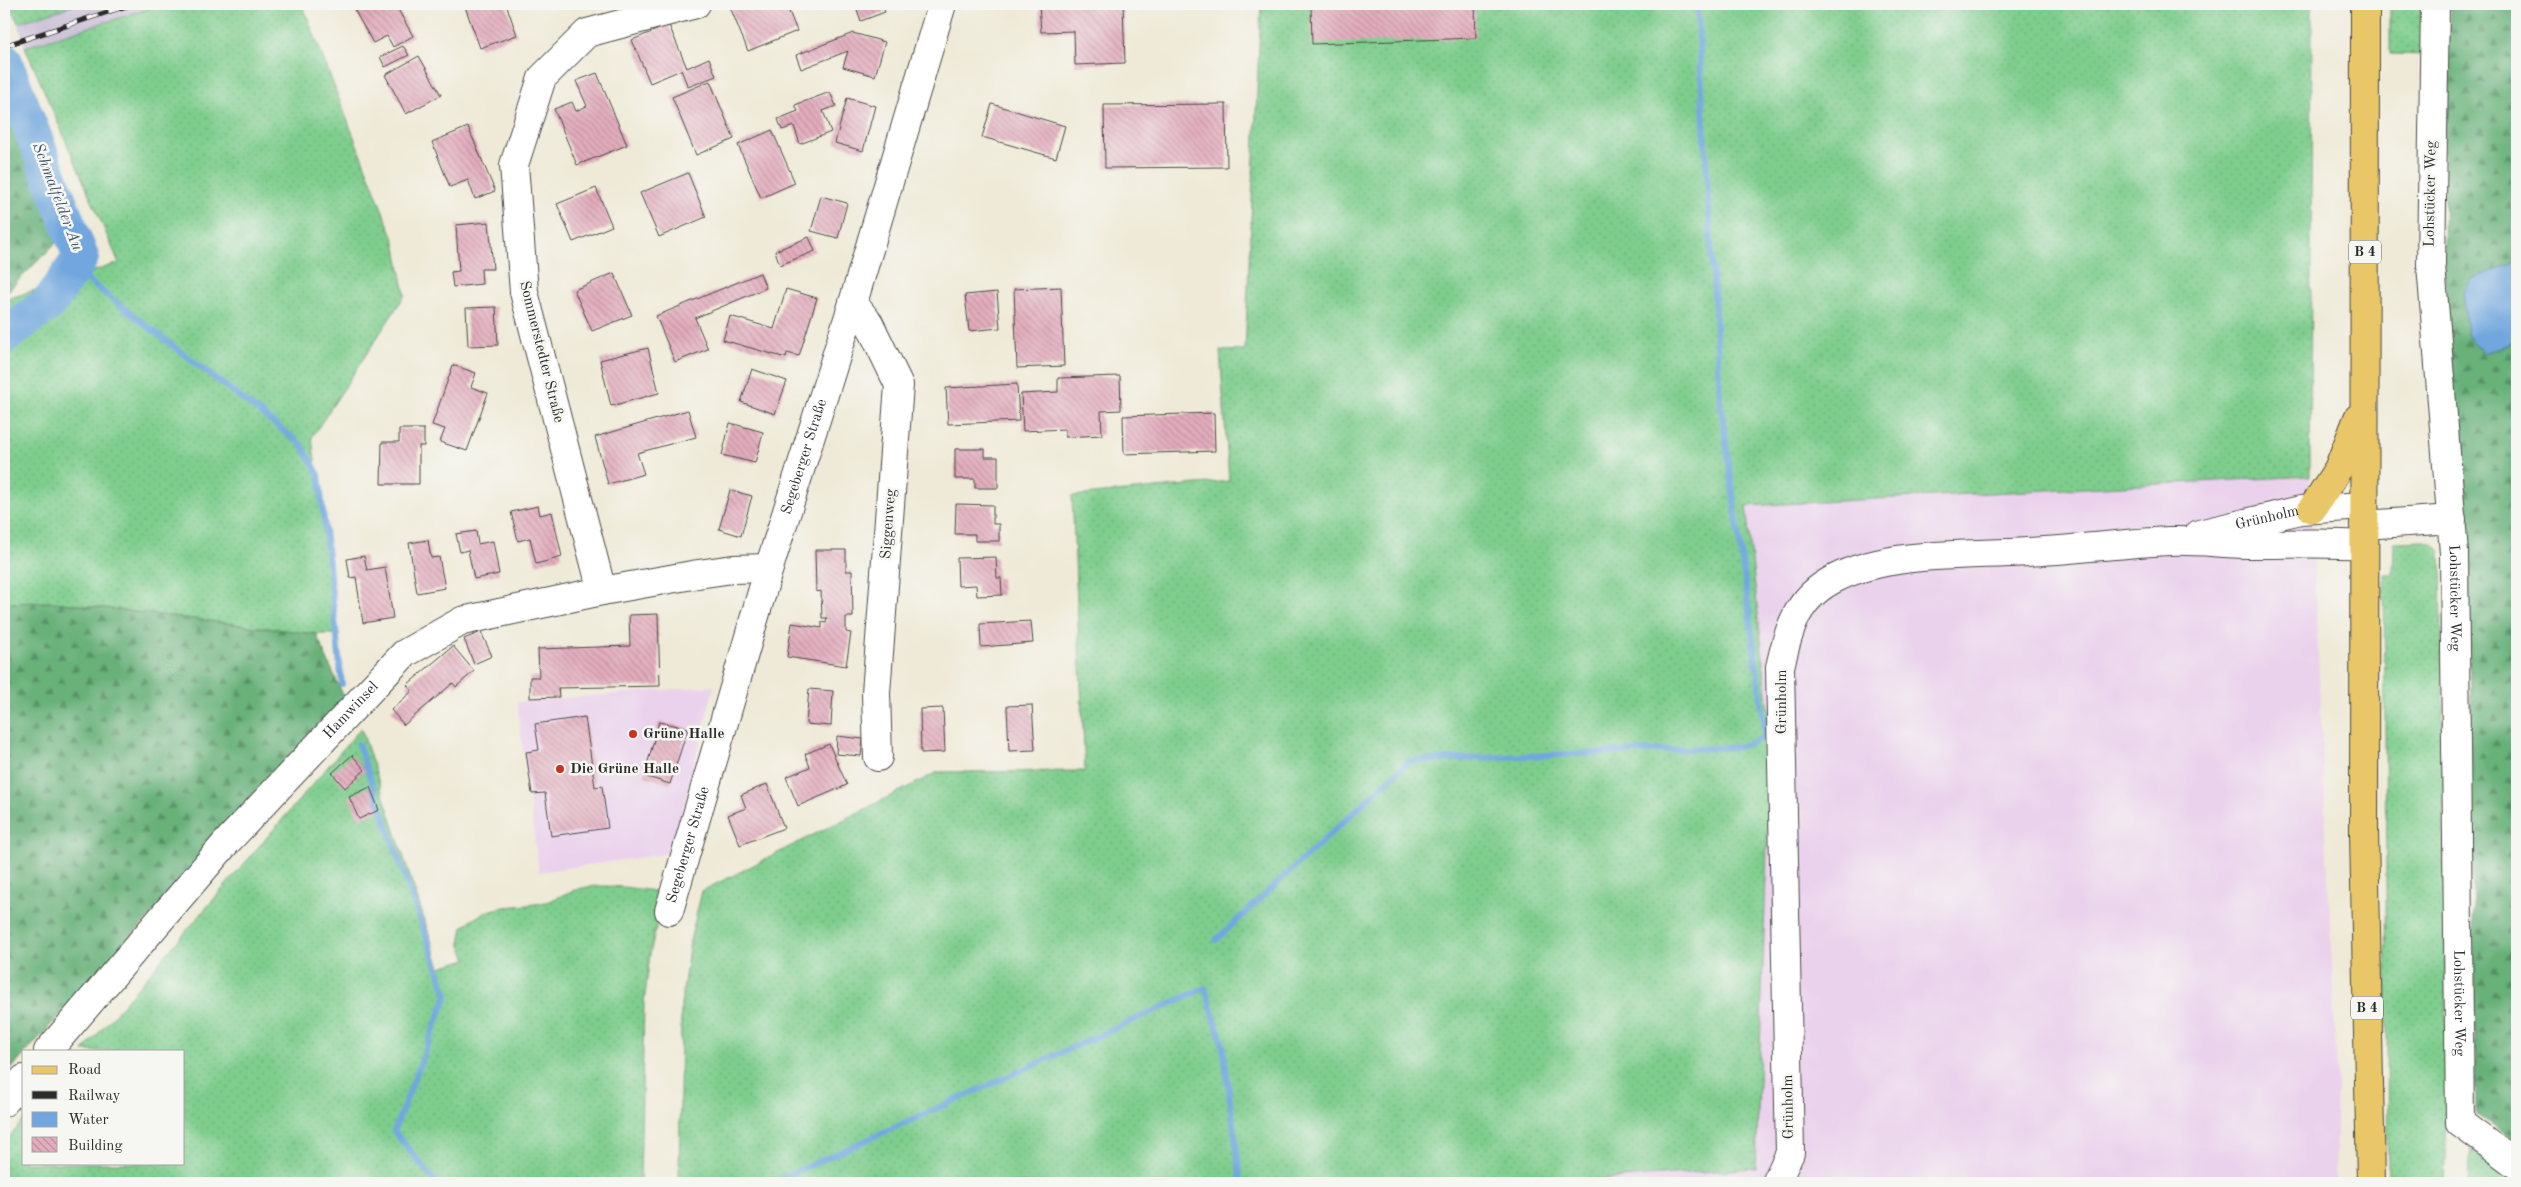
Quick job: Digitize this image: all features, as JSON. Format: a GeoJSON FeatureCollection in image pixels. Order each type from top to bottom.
{"type":"FeatureCollection","features":[{"type":"Feature","properties":{"kind":"main road","name":"B 4"},"geometry":{"type":"LineString","coordinates":[[2365,4],[2364,832],[2370,1183]]}},
{"type":"Feature","properties":{"kind":"main road"},"geometry":{"type":"LineString","coordinates":[[2312,509],[2338,470],[2364,402]]}},
{"type":"Feature","properties":{"kind":"street","name":"Sommerstedter Straße"},"geometry":{"type":"LineString","coordinates":[[602,591],[524,292],[514,165],[542,78],[587,33],[696,4]]}},
{"type":"Feature","properties":{"kind":"street","name":"Segeberger Straße"},"geometry":{"type":"LineString","coordinates":[[669,911],[770,568],[853,303],[942,4]]}},
{"type":"Feature","properties":{"kind":"street","name":"Lohstücker Weg"},"geometry":{"type":"LineString","coordinates":[[2435,4],[2431,265],[2452,519],[2460,1123],[2517,1164]]}},
{"type":"Feature","properties":{"kind":"street","name":"Siggenweg"},"geometry":{"type":"LineString","coordinates":[[853,303],[869,323],[898,385],[876,693],[878,757]]}},
{"type":"Feature","properties":{"kind":"street","name":"Grünholm"},"geometry":{"type":"LineString","coordinates":[[2171,541],[2244,522],[2312,509],[2364,525]]}},
{"type":"Feature","properties":{"kind":"street"},"geometry":{"type":"LineString","coordinates":[[2364,525],[2452,519]]}},
{"type":"Feature","properties":{"kind":"street","name":"Grünholm"},"geometry":{"type":"LineString","coordinates":[[1776,1183],[1790,1153],[1780,667],[1789,629],[1802,605],[1835,578],[1864,567],[1897,560],[2171,541],[2253,544],[2323,542],[2364,525]]}},
{"type":"Feature","properties":{"kind":"street","name":"Hamwinsel"},"geometry":{"type":"LineString","coordinates":[[49,1050],[225,844],[404,654],[462,621],[602,591],[733,568],[770,568]]}},
{"type":"Feature","properties":{"kind":"street"},"geometry":{"type":"LineString","coordinates":[[4,1102],[22,1081]]}},
{"type":"Feature","properties":{"kind":"shaded area"},"geometry":{"type":"Polygon","coordinates":[[[78,4],[164,4],[25,47],[18,23],[78,4]]]}},
{"type":"Feature","properties":{"kind":"shaded area"},"geometry":{"type":"Polygon","coordinates":[[[2310,476],[2337,1077],[2335,1183],[1553,1183],[1756,1167],[1771,731],[1746,505],[2310,476]]]}},
{"type":"Feature","properties":{"kind":"shaded area"},"geometry":{"type":"Polygon","coordinates":[[[714,686],[672,853],[539,872],[517,702],[714,686]]]}},
{"type":"Feature","properties":{"kind":"green space"},"geometry":{"type":"Polygon","coordinates":[[[10,4],[78,4],[18,23],[10,4]]]}},
{"type":"Feature","properties":{"kind":"green space"},"geometry":{"type":"Polygon","coordinates":[[[164,4],[302,4],[395,242],[405,295],[312,437],[338,634],[316,634],[54,602],[4,603],[4,300],[119,263],[25,47],[164,4]]]}},
{"type":"Feature","properties":{"kind":"green space"},"geometry":{"type":"Polygon","coordinates":[[[1261,4],[2312,4],[2310,476],[1746,506],[1771,731],[1756,1168],[1553,1183],[679,1183],[681,1005],[690,941],[702,891],[938,772],[1085,771],[1072,496],[1229,481],[1220,351],[1245,350],[1261,4]]]}},
{"type":"Feature","properties":{"kind":"green space"},"geometry":{"type":"Polygon","coordinates":[[[2390,4],[2426,4],[2425,55],[2390,54],[2390,4]]]}},
{"type":"Feature","properties":{"kind":"green space"},"geometry":{"type":"Polygon","coordinates":[[[2450,4],[2517,4],[2517,262],[2471,279],[2485,353],[2517,341],[2517,1144],[2476,1113],[2468,561],[2444,270],[2445,118],[2450,4]]]}},
{"type":"Feature","properties":{"kind":"green space"},"geometry":{"type":"Polygon","coordinates":[[[4,106],[59,240],[4,295],[4,106]]]}},
{"type":"Feature","properties":{"kind":"green space"},"geometry":{"type":"Polygon","coordinates":[[[2425,541],[2434,544],[2441,551],[2447,1119],[2444,1183],[2388,1183],[2384,574],[2393,574],[2394,542],[2425,541]]]}},
{"type":"Feature","properties":{"kind":"green space"},"geometry":{"type":"Polygon","coordinates":[[[54,602],[316,634],[346,702],[28,1050],[22,1050],[22,1057],[4,1077],[4,603],[54,602]]]}},
{"type":"Feature","properties":{"kind":"green space"},"geometry":{"type":"Polygon","coordinates":[[[361,728],[440,967],[467,959],[460,943],[463,927],[494,909],[546,902],[575,890],[594,886],[615,886],[655,891],[662,900],[650,954],[644,1004],[640,1183],[4,1183],[4,1143],[22,1122],[22,1164],[185,1164],[185,1050],[84,1050],[361,728]]]}},
{"type":"Feature","properties":{"kind":"green space"},"geometry":{"type":"Polygon","coordinates":[[[2471,1149],[2517,1181],[2517,1183],[2468,1183],[2471,1149]]]}},
{"type":"Feature","properties":{"kind":"water"},"geometry":{"type":"Polygon","coordinates":[[[2517,262],[2517,341],[2485,353],[2474,345],[2467,334],[2463,292],[2471,279],[2517,262]]]}},
{"type":"Feature","properties":{"kind":"building"},"geometry":{"type":"Polygon","coordinates":[[[351,4],[395,4],[413,36],[393,47],[387,36],[373,43],[351,4]]]}},
{"type":"Feature","properties":{"kind":"building"},"geometry":{"type":"Polygon","coordinates":[[[464,4],[506,4],[517,35],[480,48],[464,4]]]}},
{"type":"Feature","properties":{"kind":"building"},"geometry":{"type":"Polygon","coordinates":[[[738,4],[786,4],[797,31],[748,51],[730,7],[738,4]]]}},
{"type":"Feature","properties":{"kind":"building"},"geometry":{"type":"Polygon","coordinates":[[[855,4],[882,4],[885,12],[861,21],[855,4]]]}},
{"type":"Feature","properties":{"kind":"building"},"geometry":{"type":"Polygon","coordinates":[[[1039,4],[1123,4],[1125,63],[1075,65],[1074,31],[1041,32],[1039,4]]]}},
{"type":"Feature","properties":{"kind":"building"},"geometry":{"type":"Polygon","coordinates":[[[1311,4],[1475,4],[1476,38],[1312,44],[1311,4]]]}},
{"type":"Feature","properties":{"kind":"building"},"geometry":{"type":"Polygon","coordinates":[[[669,25],[687,68],[709,58],[716,76],[688,87],[681,70],[650,83],[632,40],[669,25]]]}},
{"type":"Feature","properties":{"kind":"building"},"geometry":{"type":"Polygon","coordinates":[[[853,33],[885,42],[875,76],[843,67],[848,51],[801,69],[796,55],[853,33]]]}},
{"type":"Feature","properties":{"kind":"building"},"geometry":{"type":"Polygon","coordinates":[[[403,46],[409,55],[385,67],[380,57],[403,46]]]}},
{"type":"Feature","properties":{"kind":"building"},"geometry":{"type":"Polygon","coordinates":[[[419,56],[441,95],[406,114],[385,75],[419,56]]]}},
{"type":"Feature","properties":{"kind":"building"},"geometry":{"type":"Polygon","coordinates":[[[597,73],[627,145],[577,165],[554,109],[572,102],[576,111],[587,106],[576,81],[597,73]]]}},
{"type":"Feature","properties":{"kind":"building"},"geometry":{"type":"Polygon","coordinates":[[[710,81],[734,139],[696,155],[672,97],[710,81]]]}},
{"type":"Feature","properties":{"kind":"building"},"geometry":{"type":"Polygon","coordinates":[[[830,92],[836,106],[823,111],[831,132],[800,144],[794,126],[782,130],[778,119],[798,111],[795,105],[830,92]]]}},
{"type":"Feature","properties":{"kind":"building"},"geometry":{"type":"Polygon","coordinates":[[[847,98],[875,106],[863,151],[835,143],[847,98]]]}},
{"type":"Feature","properties":{"kind":"building"},"geometry":{"type":"Polygon","coordinates":[[[992,104],[1065,126],[1056,158],[982,137],[992,104]]]}},
{"type":"Feature","properties":{"kind":"building"},"geometry":{"type":"Polygon","coordinates":[[[1226,104],[1227,167],[1105,168],[1104,105],[1226,104]]]}},
{"type":"Feature","properties":{"kind":"building"},"geometry":{"type":"Polygon","coordinates":[[[468,127],[495,191],[475,199],[468,180],[450,187],[432,142],[468,127]]]}},
{"type":"Feature","properties":{"kind":"building"},"geometry":{"type":"Polygon","coordinates":[[[772,130],[795,183],[761,198],[738,145],[772,130]]]}},
{"type":"Feature","properties":{"kind":"building"},"geometry":{"type":"Polygon","coordinates":[[[688,173],[706,217],[659,237],[640,193],[688,173]]]}},
{"type":"Feature","properties":{"kind":"building"},"geometry":{"type":"Polygon","coordinates":[[[596,188],[612,226],[573,242],[557,204],[596,188]]]}},
{"type":"Feature","properties":{"kind":"building"},"geometry":{"type":"Polygon","coordinates":[[[821,196],[847,203],[838,238],[811,231],[821,196]]]}},
{"type":"Feature","properties":{"kind":"building"},"geometry":{"type":"Polygon","coordinates":[[[489,222],[493,269],[481,269],[482,284],[453,287],[451,272],[459,271],[456,225],[489,222]]]}},
{"type":"Feature","properties":{"kind":"building"},"geometry":{"type":"Polygon","coordinates":[[[809,237],[815,251],[780,265],[775,251],[809,237]]]}},
{"type":"Feature","properties":{"kind":"building"},"geometry":{"type":"Polygon","coordinates":[[[614,273],[632,315],[592,331],[574,290],[614,273]]]}},
{"type":"Feature","properties":{"kind":"building"},"geometry":{"type":"Polygon","coordinates":[[[760,273],[766,288],[695,318],[708,349],[675,362],[656,316],[760,273]]]}},
{"type":"Feature","properties":{"kind":"building"},"geometry":{"type":"Polygon","coordinates":[[[1061,287],[1064,366],[1017,368],[1014,289],[1061,287]]]}},
{"type":"Feature","properties":{"kind":"building"},"geometry":{"type":"Polygon","coordinates":[[[786,289],[817,298],[799,356],[787,353],[786,358],[723,340],[730,316],[774,329],[786,289]]]}},
{"type":"Feature","properties":{"kind":"building"},"geometry":{"type":"Polygon","coordinates":[[[997,292],[1000,328],[969,331],[965,295],[997,292]]]}},
{"type":"Feature","properties":{"kind":"building"},"geometry":{"type":"Polygon","coordinates":[[[496,307],[498,345],[468,346],[466,308],[496,307]]]}},
{"type":"Feature","properties":{"kind":"building"},"geometry":{"type":"Polygon","coordinates":[[[648,348],[659,393],[611,406],[600,360],[648,348]]]}},
{"type":"Feature","properties":{"kind":"building"},"geometry":{"type":"Polygon","coordinates":[[[453,365],[476,373],[471,387],[488,393],[467,451],[440,442],[445,429],[432,425],[453,365]]]}},
{"type":"Feature","properties":{"kind":"building"},"geometry":{"type":"Polygon","coordinates":[[[752,369],[787,381],[775,414],[741,402],[752,369]]]}},
{"type":"Feature","properties":{"kind":"building"},"geometry":{"type":"Polygon","coordinates":[[[1120,376],[1121,410],[1101,411],[1102,435],[1065,437],[1065,429],[1023,431],[1021,394],[1058,392],[1058,378],[1120,376]]]}},
{"type":"Feature","properties":{"kind":"building"},"geometry":{"type":"Polygon","coordinates":[[[1017,384],[1019,421],[948,424],[946,388],[1017,384]]]}},
{"type":"Feature","properties":{"kind":"building"},"geometry":{"type":"Polygon","coordinates":[[[688,410],[696,437],[637,453],[644,474],[608,484],[595,437],[688,410]]]}},
{"type":"Feature","properties":{"kind":"building"},"geometry":{"type":"Polygon","coordinates":[[[1214,413],[1215,451],[1124,454],[1123,416],[1214,413]]]}},
{"type":"Feature","properties":{"kind":"building"},"geometry":{"type":"Polygon","coordinates":[[[730,423],[763,432],[755,463],[722,455],[730,423]]]}},
{"type":"Feature","properties":{"kind":"building"},"geometry":{"type":"Polygon","coordinates":[[[399,429],[424,429],[424,446],[419,446],[419,484],[381,484],[382,442],[399,442],[399,429]]]}},
{"type":"Feature","properties":{"kind":"building"},"geometry":{"type":"Polygon","coordinates":[[[955,449],[985,449],[985,457],[998,457],[998,488],[975,488],[975,479],[955,479],[955,449]]]}},
{"type":"Feature","properties":{"kind":"building"},"geometry":{"type":"Polygon","coordinates":[[[730,490],[752,496],[741,536],[719,529],[730,490]]]}},
{"type":"Feature","properties":{"kind":"building"},"geometry":{"type":"Polygon","coordinates":[[[956,504],[993,505],[993,524],[999,524],[999,541],[975,541],[975,534],[955,534],[956,504]]]}},
{"type":"Feature","properties":{"kind":"building"},"geometry":{"type":"Polygon","coordinates":[[[538,506],[540,515],[552,512],[562,557],[536,564],[530,538],[518,541],[511,512],[538,506]]]}},
{"type":"Feature","properties":{"kind":"building"},"geometry":{"type":"Polygon","coordinates":[[[476,531],[478,544],[493,541],[499,574],[474,579],[468,550],[460,552],[456,534],[476,531]]]}},
{"type":"Feature","properties":{"kind":"building"},"geometry":{"type":"Polygon","coordinates":[[[428,540],[431,558],[439,557],[445,588],[417,593],[409,543],[428,540]]]}},
{"type":"Feature","properties":{"kind":"building"},"geometry":{"type":"Polygon","coordinates":[[[815,550],[846,550],[846,571],[852,571],[853,617],[846,617],[846,632],[851,633],[846,666],[787,657],[792,623],[822,628],[822,622],[826,623],[827,618],[822,618],[821,591],[816,592],[815,550]]]}},
{"type":"Feature","properties":{"kind":"building"},"geometry":{"type":"Polygon","coordinates":[[[364,556],[367,570],[385,567],[393,618],[363,623],[356,577],[350,578],[347,559],[364,556]]]}},
{"type":"Feature","properties":{"kind":"building"},"geometry":{"type":"Polygon","coordinates":[[[996,557],[997,578],[1001,578],[1002,595],[977,596],[976,585],[958,586],[957,558],[996,557]]]}},
{"type":"Feature","properties":{"kind":"building"},"geometry":{"type":"Polygon","coordinates":[[[658,614],[660,686],[558,688],[559,697],[530,698],[530,677],[539,677],[538,649],[630,646],[629,615],[658,614]]]}},
{"type":"Feature","properties":{"kind":"building"},"geometry":{"type":"Polygon","coordinates":[[[1031,621],[1033,643],[981,647],[980,624],[1031,621]]]}},
{"type":"Feature","properties":{"kind":"building"},"geometry":{"type":"Polygon","coordinates":[[[481,632],[492,656],[474,664],[464,639],[481,632]]]}},
{"type":"Feature","properties":{"kind":"building"},"geometry":{"type":"Polygon","coordinates":[[[453,646],[474,671],[456,687],[453,683],[404,725],[391,710],[412,691],[407,685],[453,646]]]}},
{"type":"Feature","properties":{"kind":"building"},"geometry":{"type":"Polygon","coordinates":[[[809,689],[833,691],[831,726],[806,724],[809,689]]]}},
{"type":"Feature","properties":{"kind":"building"},"geometry":{"type":"Polygon","coordinates":[[[1032,705],[1035,750],[1009,751],[1007,706],[1032,705]]]}},
{"type":"Feature","properties":{"kind":"building"},"geometry":{"type":"Polygon","coordinates":[[[943,708],[945,752],[921,753],[920,709],[943,708]]]}},
{"type":"Feature","properties":{"kind":"building","name":"Die Grüne Halle"},"geometry":{"type":"Polygon","coordinates":[[[585,717],[595,787],[602,786],[608,828],[551,836],[545,793],[532,794],[526,752],[539,750],[535,724],[585,717]]]}},
{"type":"Feature","properties":{"kind":"building"},"geometry":{"type":"Polygon","coordinates":[[[659,722],[688,728],[670,784],[644,776],[659,722]]]}},
{"type":"Feature","properties":{"kind":"building"},"geometry":{"type":"Polygon","coordinates":[[[837,736],[863,739],[861,756],[836,754],[837,736]]]}},
{"type":"Feature","properties":{"kind":"building"},"geometry":{"type":"Polygon","coordinates":[[[829,744],[847,785],[798,806],[786,777],[810,767],[805,754],[829,744]]]}},
{"type":"Feature","properties":{"kind":"building"},"geometry":{"type":"Polygon","coordinates":[[[352,755],[365,770],[345,788],[332,773],[352,755]]]}},
{"type":"Feature","properties":{"kind":"building"},"geometry":{"type":"Polygon","coordinates":[[[767,784],[784,828],[740,845],[728,815],[746,808],[741,795],[767,784]]]}},
{"type":"Feature","properties":{"kind":"building"},"geometry":{"type":"Polygon","coordinates":[[[370,787],[379,810],[359,819],[349,797],[370,787]]]}},
{"type":"Feature","properties":{"kind":"waterway"},"geometry":{"type":"LineString","coordinates":[[1216,940],[1409,761],[1739,747],[1762,739],[1765,729],[1720,398],[1697,4]]}},
{"type":"Feature","properties":{"kind":"waterway","name":"Schmalfelder Au"},"geometry":{"type":"LineString","coordinates":[[4,60],[81,257],[49,303],[4,336]]}},
{"type":"Feature","properties":{"kind":"waterway"},"geometry":{"type":"LineString","coordinates":[[73,269],[302,445],[319,475],[342,684]]}},
{"type":"Feature","properties":{"kind":"waterway"},"geometry":{"type":"LineString","coordinates":[[358,744],[447,995],[394,1131],[436,1183]]}},
{"type":"Feature","properties":{"kind":"waterway"},"geometry":{"type":"LineString","coordinates":[[771,1183],[1205,988],[1223,1046],[1241,1183]]}},
{"type":"Feature","properties":{"kind":"railway"},"geometry":{"type":"LineString","coordinates":[[4,46],[132,4]]}},
{"type":"Feature","properties":{"kind":"place","name":"Grüne Halle"},"geometry":{"type":"Point","coordinates":[633,734]}},
{"type":"Feature","properties":{"kind":"place","name":"Die Grüne Halle"},"geometry":{"type":"Point","coordinates":[560,769]}}]}
